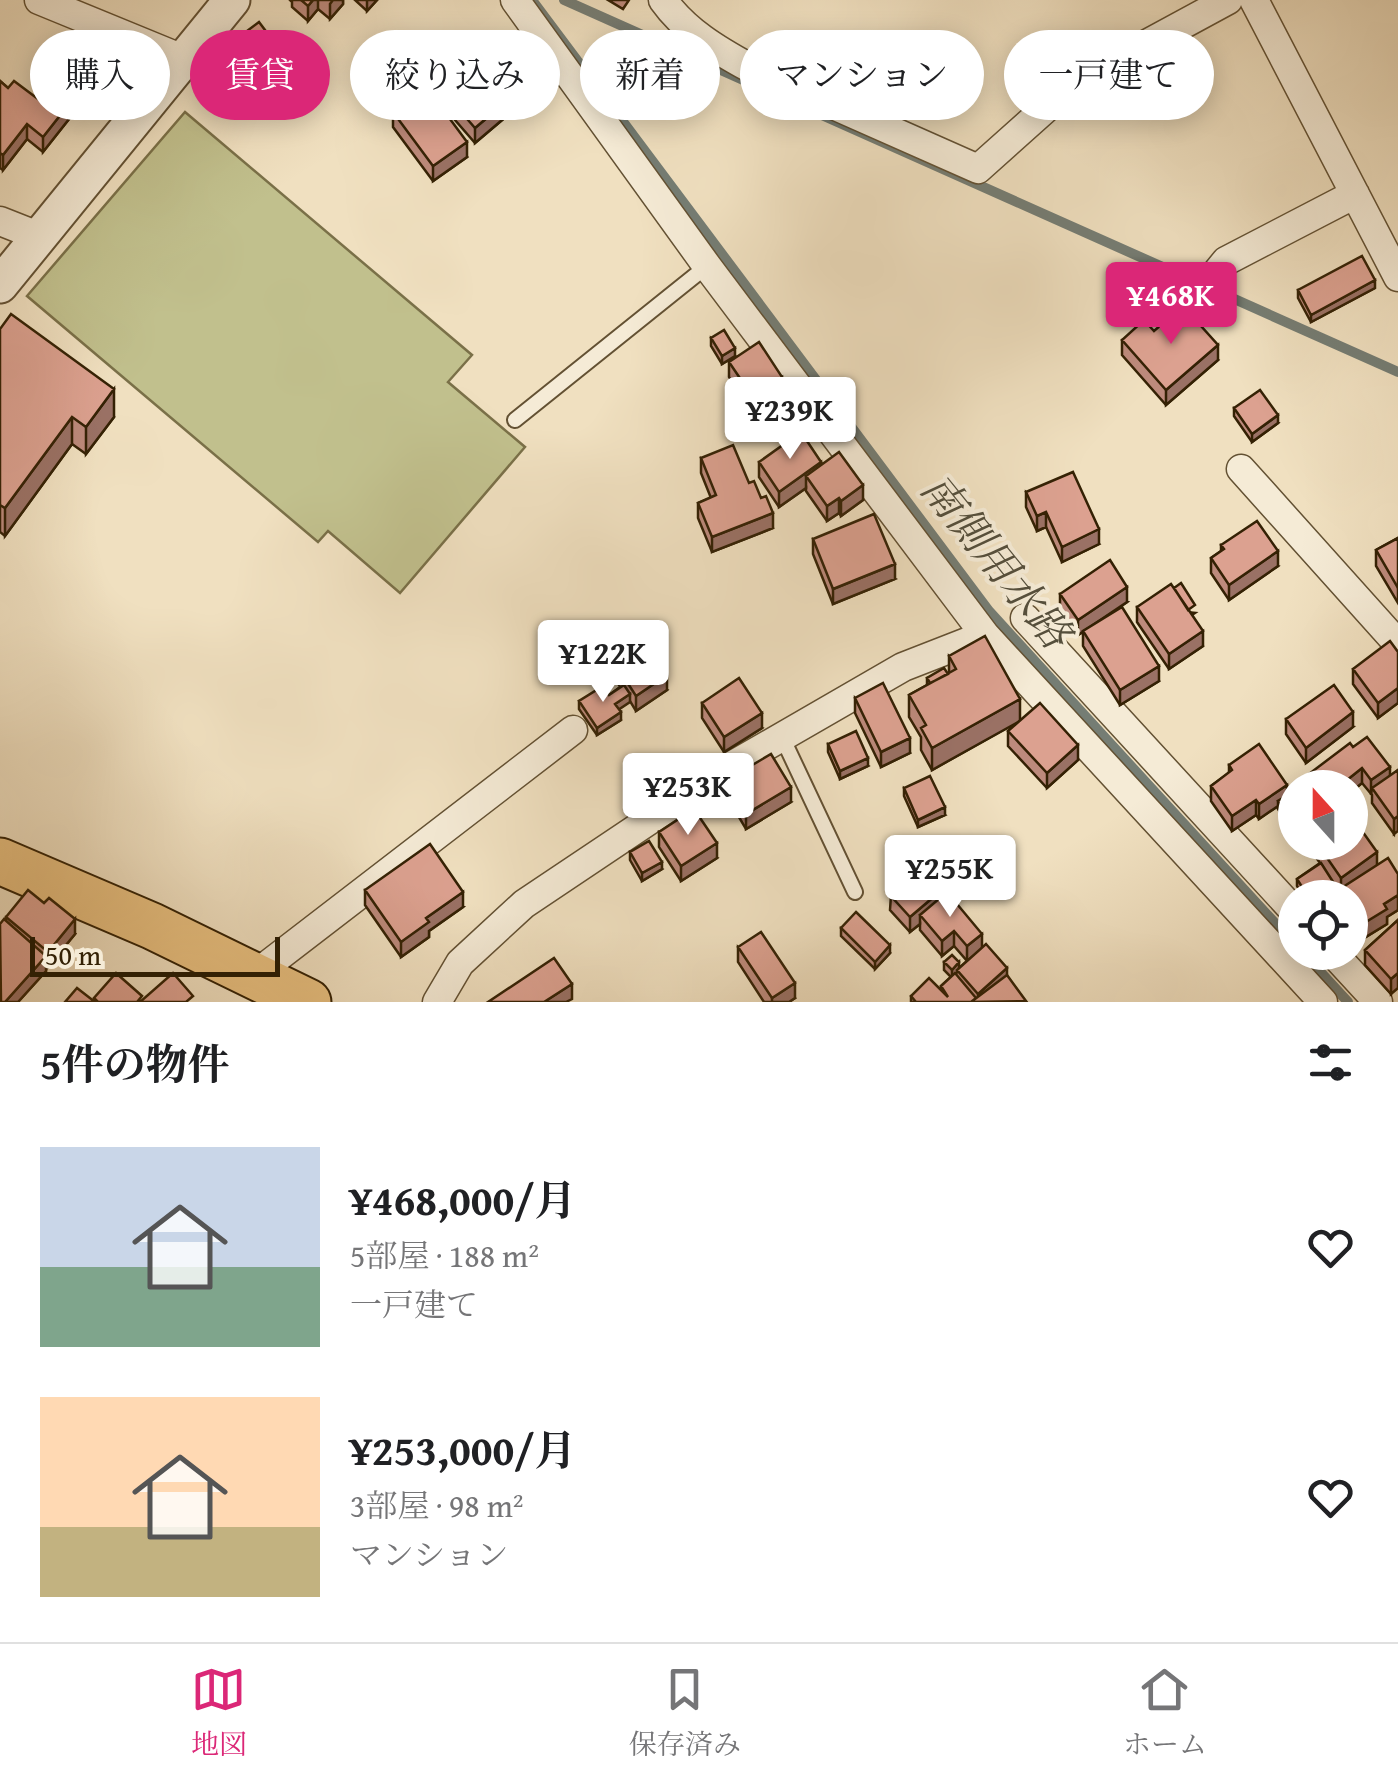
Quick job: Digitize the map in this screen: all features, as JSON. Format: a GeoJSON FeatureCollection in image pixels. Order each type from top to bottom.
{"type":"FeatureCollection","features":[{"type":"Feature","properties":{"kind":"highway"},"geometry":{"type":"LineString","coordinates":[[0,861],[152,926],[308,1002]]}},
{"type":"Feature","properties":{"kind":"street"},"geometry":{"type":"LineString","coordinates":[[40,0],[183,59]]}},
{"type":"Feature","properties":{"kind":"street"},"geometry":{"type":"LineString","coordinates":[[0,286],[232,0]]}},
{"type":"Feature","properties":{"kind":"street"},"geometry":{"type":"LineString","coordinates":[[515,0],[707,266],[985,635],[1322,1002]]}},
{"type":"Feature","properties":{"kind":"street"},"geometry":{"type":"LineString","coordinates":[[663,0],[674,16],[713,49],[978,169],[1074,84],[1228,0]]}},
{"type":"Feature","properties":{"kind":"street"},"geometry":{"type":"LineString","coordinates":[[1254,0],[1398,277]]}},
{"type":"Feature","properties":{"kind":"street"},"geometry":{"type":"LineString","coordinates":[[1213,277],[1226,261],[1355,194]]}},
{"type":"Feature","properties":{"kind":"street"},"geometry":{"type":"LineString","coordinates":[[0,220],[38,236]]}},
{"type":"Feature","properties":{"kind":"street"},"geometry":{"type":"LineString","coordinates":[[1241,469],[1394,631]]}},
{"type":"Feature","properties":{"kind":"street"},"geometry":{"type":"LineString","coordinates":[[1025,618],[1278,893]]}},
{"type":"Feature","properties":{"kind":"street"},"geometry":{"type":"LineString","coordinates":[[437,1002],[460,963],[524,904],[721,772],[903,667],[985,635]]}},
{"type":"Feature","properties":{"kind":"street"},"geometry":{"type":"LineString","coordinates":[[252,976],[574,730]]}},
{"type":"Feature","properties":{"kind":"street"},"geometry":{"type":"LineString","coordinates":[[1349,970],[1378,1002]]}},
{"type":"Feature","properties":{"kind":"lane"},"geometry":{"type":"LineString","coordinates":[[515,420],[707,266]]}},
{"type":"Feature","properties":{"kind":"lane"},"geometry":{"type":"LineString","coordinates":[[782,738],[855,892]]}},
{"type":"Feature","properties":{"kind":"shaded area"},"geometry":{"type":"Polygon","coordinates":[[[185,112],[472,355],[448,382],[525,447],[400,593],[328,531],[318,542],[27,296],[185,112]]]}},
{"type":"Feature","properties":{"kind":"building"},"geometry":{"type":"Polygon","coordinates":[[[259,22],[265,30],[248,30],[259,22]]]}},
{"type":"Feature","properties":{"kind":"building"},"geometry":{"type":"Polygon","coordinates":[[[0,81],[8,88],[14,81],[30,93],[30,120],[56,120],[43,137],[27,124],[3,155],[0,81]]]}},
{"type":"Feature","properties":{"kind":"building"},"geometry":{"type":"Polygon","coordinates":[[[399,120],[451,120],[467,142],[433,166],[399,120]]]}},
{"type":"Feature","properties":{"kind":"building"},"geometry":{"type":"Polygon","coordinates":[[[468,120],[484,120],[475,128],[468,120]]]}},
{"type":"Feature","properties":{"kind":"building"},"geometry":{"type":"Polygon","coordinates":[[[1362,256],[1375,280],[1311,315],[1298,290],[1362,256]]]}},
{"type":"Feature","properties":{"kind":"building"},"geometry":{"type":"Polygon","coordinates":[[[1183,306],[1218,345],[1166,390],[1122,340],[1144,320],[1154,331],[1183,306]]]}},
{"type":"Feature","properties":{"kind":"building"},"geometry":{"type":"Polygon","coordinates":[[[11,314],[114,389],[86,427],[72,417],[5,508],[0,505],[0,329],[11,314]]]}},
{"type":"Feature","properties":{"kind":"building"},"geometry":{"type":"Polygon","coordinates":[[[724,330],[735,348],[722,356],[711,338],[724,330]]]}},
{"type":"Feature","properties":{"kind":"building"},"geometry":{"type":"Polygon","coordinates":[[[759,342],[782,377],[752,396],[729,362],[759,342]]]}},
{"type":"Feature","properties":{"kind":"building"},"geometry":{"type":"Polygon","coordinates":[[[1260,390],[1278,415],[1252,434],[1234,408],[1260,390]]]}},
{"type":"Feature","properties":{"kind":"building"},"geometry":{"type":"Polygon","coordinates":[[[801,432],[821,462],[779,492],[759,462],[801,432]]]}},
{"type":"Feature","properties":{"kind":"building"},"geometry":{"type":"Polygon","coordinates":[[[733,445],[749,483],[754,481],[761,498],[766,496],[773,513],[712,537],[698,503],[716,495],[701,458],[733,445]]]}},
{"type":"Feature","properties":{"kind":"building"},"geometry":{"type":"Polygon","coordinates":[[[839,452],[863,485],[827,506],[806,476],[839,452]]]}},
{"type":"Feature","properties":{"kind":"building"},"geometry":{"type":"Polygon","coordinates":[[[1073,472],[1099,529],[1062,547],[1046,512],[1037,516],[1026,492],[1073,472]]]}},
{"type":"Feature","properties":{"kind":"building"},"geometry":{"type":"Polygon","coordinates":[[[874,514],[895,564],[833,589],[813,539],[874,514]]]}},
{"type":"Feature","properties":{"kind":"building"},"geometry":{"type":"Polygon","coordinates":[[[1257,521],[1278,551],[1229,585],[1211,558],[1224,549],[1221,545],[1257,521]]]}},
{"type":"Feature","properties":{"kind":"building"},"geometry":{"type":"Polygon","coordinates":[[[1398,538],[1398,588],[1376,550],[1398,538]]]}},
{"type":"Feature","properties":{"kind":"building"},"geometry":{"type":"Polygon","coordinates":[[[1110,560],[1127,587],[1078,620],[1060,594],[1110,560]]]}},
{"type":"Feature","properties":{"kind":"building"},"geometry":{"type":"Polygon","coordinates":[[[1181,583],[1195,605],[1188,610],[1174,588],[1181,583]]]}},
{"type":"Feature","properties":{"kind":"building"},"geometry":{"type":"Polygon","coordinates":[[[1171,584],[1203,631],[1169,654],[1137,607],[1171,584]]]}},
{"type":"Feature","properties":{"kind":"building"},"geometry":{"type":"Polygon","coordinates":[[[1122,607],[1159,666],[1120,690],[1083,631],[1122,607]]]}},
{"type":"Feature","properties":{"kind":"building"},"geometry":{"type":"Polygon","coordinates":[[[985,636],[1020,699],[932,748],[921,728],[926,725],[909,695],[956,669],[949,656],[985,636]]]}},
{"type":"Feature","properties":{"kind":"building"},"geometry":{"type":"Polygon","coordinates":[[[1390,641],[1398,652],[1398,688],[1378,703],[1353,669],[1390,641]]]}},
{"type":"Feature","properties":{"kind":"building"},"geometry":{"type":"Polygon","coordinates":[[[646,645],[667,675],[636,696],[616,665],[646,645]]]}},
{"type":"Feature","properties":{"kind":"building"},"geometry":{"type":"Polygon","coordinates":[[[944,668],[948,674],[930,683],[927,678],[944,668]]]}},
{"type":"Feature","properties":{"kind":"building"},"geometry":{"type":"Polygon","coordinates":[[[739,678],[762,713],[724,737],[702,703],[739,678]]]}},
{"type":"Feature","properties":{"kind":"building"},"geometry":{"type":"Polygon","coordinates":[[[883,683],[910,738],[881,752],[855,698],[883,683]]]}},
{"type":"Feature","properties":{"kind":"building"},"geometry":{"type":"Polygon","coordinates":[[[624,685],[630,694],[615,704],[621,712],[597,728],[579,701],[603,686],[609,695],[624,685]]]}},
{"type":"Feature","properties":{"kind":"building"},"geometry":{"type":"Polygon","coordinates":[[[1334,685],[1353,712],[1306,748],[1286,719],[1334,685]]]}},
{"type":"Feature","properties":{"kind":"building"},"geometry":{"type":"Polygon","coordinates":[[[1040,703],[1078,745],[1047,773],[1008,731],[1040,703]]]}},
{"type":"Feature","properties":{"kind":"building"},"geometry":{"type":"Polygon","coordinates":[[[856,731],[868,758],[840,771],[828,744],[856,731]]]}},
{"type":"Feature","properties":{"kind":"building"},"geometry":{"type":"Polygon","coordinates":[[[1367,737],[1390,767],[1371,780],[1368,770],[1362,768],[1314,770],[1350,743],[1353,747],[1367,737]]]}},
{"type":"Feature","properties":{"kind":"building"},"geometry":{"type":"Polygon","coordinates":[[[1259,744],[1278,772],[1278,791],[1232,816],[1211,786],[1232,770],[1229,765],[1259,744]]]}},
{"type":"Feature","properties":{"kind":"building"},"geometry":{"type":"Polygon","coordinates":[[[771,754],[791,787],[746,814],[730,788],[736,784],[732,777],[771,754]]]}},
{"type":"Feature","properties":{"kind":"building"},"geometry":{"type":"Polygon","coordinates":[[[1398,770],[1398,816],[1394,819],[1372,788],[1398,770]]]}},
{"type":"Feature","properties":{"kind":"building"},"geometry":{"type":"Polygon","coordinates":[[[930,776],[945,807],[918,820],[904,788],[930,776]]]}},
{"type":"Feature","properties":{"kind":"building"},"geometry":{"type":"Polygon","coordinates":[[[694,809],[717,843],[681,866],[659,832],[694,809]]]}},
{"type":"Feature","properties":{"kind":"building"},"geometry":{"type":"Polygon","coordinates":[[[1368,839],[1377,852],[1368,858],[1368,839]]]}},
{"type":"Feature","properties":{"kind":"building"},"geometry":{"type":"Polygon","coordinates":[[[649,841],[662,862],[642,873],[630,852],[649,841]]]}},
{"type":"Feature","properties":{"kind":"building"},"geometry":{"type":"Polygon","coordinates":[[[430,844],[463,892],[401,942],[365,890],[430,844]]]}},
{"type":"Feature","properties":{"kind":"building"},"geometry":{"type":"Polygon","coordinates":[[[1388,858],[1398,874],[1398,895],[1384,904],[1387,909],[1368,921],[1368,880],[1354,880],[1388,858]]]}},
{"type":"Feature","properties":{"kind":"building"},"geometry":{"type":"Polygon","coordinates":[[[1328,860],[1366,860],[1341,878],[1328,860]]]}},
{"type":"Feature","properties":{"kind":"building"},"geometry":{"type":"Polygon","coordinates":[[[1321,863],[1332,880],[1298,880],[1321,863]]]}},
{"type":"Feature","properties":{"kind":"building"},"geometry":{"type":"Polygon","coordinates":[[[924,864],[944,888],[910,917],[890,895],[898,887],[892,881],[905,870],[911,876],[924,864]]]}},
{"type":"Feature","properties":{"kind":"building"},"geometry":{"type":"Polygon","coordinates":[[[28,890],[44,903],[49,898],[75,919],[48,952],[6,917],[28,890]]]}},
{"type":"Feature","properties":{"kind":"building"},"geometry":{"type":"Polygon","coordinates":[[[947,892],[982,934],[967,946],[954,931],[942,941],[920,915],[947,892]]]}},
{"type":"Feature","properties":{"kind":"building"},"geometry":{"type":"Polygon","coordinates":[[[856,912],[890,945],[875,962],[841,928],[856,912]]]}},
{"type":"Feature","properties":{"kind":"building"},"geometry":{"type":"Polygon","coordinates":[[[4,919],[46,956],[1,1002],[0,924],[4,919]]]}},
{"type":"Feature","properties":{"kind":"building"},"geometry":{"type":"Polygon","coordinates":[[[1398,920],[1398,973],[1391,979],[1368,953],[1368,947],[1398,920]]]}},
{"type":"Feature","properties":{"kind":"building"},"geometry":{"type":"Polygon","coordinates":[[[761,932],[795,983],[772,998],[738,947],[761,932]]]}},
{"type":"Feature","properties":{"kind":"building"},"geometry":{"type":"Polygon","coordinates":[[[986,944],[1007,968],[978,994],[957,970],[986,944]]]}},
{"type":"Feature","properties":{"kind":"building"},"geometry":{"type":"Polygon","coordinates":[[[952,955],[959,962],[952,970],[944,962],[952,955]]]}},
{"type":"Feature","properties":{"kind":"building"},"geometry":{"type":"Polygon","coordinates":[[[554,958],[572,984],[544,1002],[488,1002],[554,958]]]}},
{"type":"Feature","properties":{"kind":"building"},"geometry":{"type":"Polygon","coordinates":[[[116,973],[142,996],[137,1002],[98,1002],[94,998],[116,973]]]}},
{"type":"Feature","properties":{"kind":"building"},"geometry":{"type":"Polygon","coordinates":[[[173,973],[193,996],[186,1002],[140,1002],[173,973]]]}},
{"type":"Feature","properties":{"kind":"building"},"geometry":{"type":"Polygon","coordinates":[[[955,973],[976,998],[971,1002],[916,1002],[911,996],[929,978],[948,997],[941,986],[955,973]]]}},
{"type":"Feature","properties":{"kind":"building"},"geometry":{"type":"Polygon","coordinates":[[[1007,975],[1026,1001],[971,1002],[1007,975]]]}},
{"type":"Feature","properties":{"kind":"building"},"geometry":{"type":"Polygon","coordinates":[[[77,988],[95,1002],[65,1002],[77,988]]]}},
{"type":"Feature","properties":{"kind":"waterway","name":"南側用水路"},"geometry":{"type":"LineString","coordinates":[[532,0],[989,611],[1278,926]]}},
{"type":"Feature","properties":{"kind":"waterway"},"geometry":{"type":"LineString","coordinates":[[564,0],[1398,372]]}},
{"type":"Feature","properties":{"kind":"waterway","name":"南側用水路"},"geometry":{"type":"LineString","coordinates":[[1319,970],[1348,1002]]}}]}
